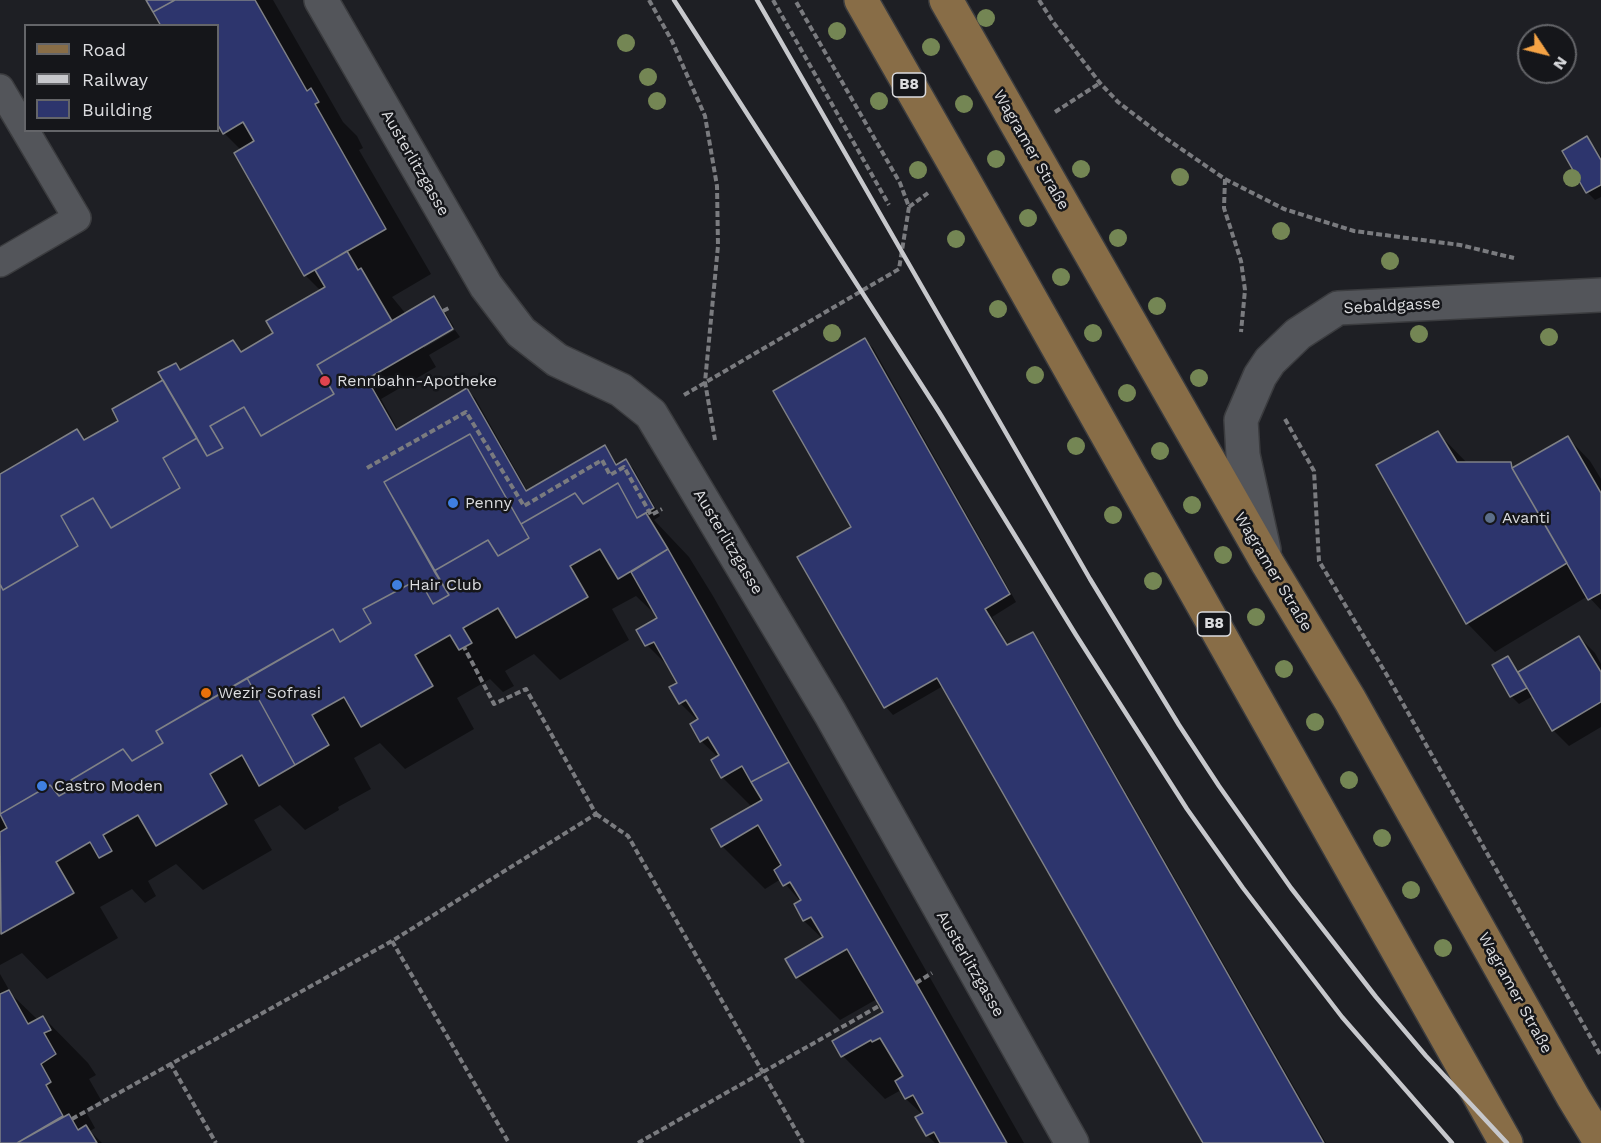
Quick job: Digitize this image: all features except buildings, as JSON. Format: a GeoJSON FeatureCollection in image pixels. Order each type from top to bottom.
{"type":"FeatureCollection","features":[{"type":"Feature","properties":{"kind":"main road","name":"B8"},"geometry":{"type":"LineString","coordinates":[[861,0],[1506,1143]]}},
{"type":"Feature","properties":{"kind":"main road","name":"Wagramer Straße"},"geometry":{"type":"LineString","coordinates":[[946,0],[1268,564],[1350,700],[1601,1143]]}},
{"type":"Feature","properties":{"kind":"street","name":"Austerlitzgasse"},"geometry":{"type":"LineString","coordinates":[[321,0],[486,286],[521,332],[557,360],[621,390],[651,414],[830,713],[1072,1143]]}},
{"type":"Feature","properties":{"kind":"street"},"geometry":{"type":"LineString","coordinates":[[0,88],[24,129]]}},
{"type":"Feature","properties":{"kind":"street"},"geometry":{"type":"LineString","coordinates":[[0,263],[76,218],[26,132]]}},
{"type":"Feature","properties":{"kind":"street","name":"Sebaldgasse"},"geometry":{"type":"LineString","coordinates":[[1268,564],[1243,455],[1241,420],[1260,376],[1270,361],[1298,334],[1338,308],[1601,295]]}},
{"type":"Feature","properties":{"kind":"path"},"geometry":{"type":"LineString","coordinates":[[649,0],[672,41],[705,116],[717,186],[718,246],[705,382],[717,449]]}},
{"type":"Feature","properties":{"kind":"path"},"geometry":{"type":"LineString","coordinates":[[773,0],[890,205]]}},
{"type":"Feature","properties":{"kind":"path"},"geometry":{"type":"LineString","coordinates":[[651,414],[899,269],[909,207],[900,183],[795,0]]}},
{"type":"Feature","properties":{"kind":"path"},"geometry":{"type":"LineString","coordinates":[[1039,0],[1100,83],[1126,109],[1225,180],[1284,209],[1354,231],[1460,245],[1516,258]]}},
{"type":"Feature","properties":{"kind":"path"},"geometry":{"type":"LineString","coordinates":[[1050,115],[1100,83]]}},
{"type":"Feature","properties":{"kind":"path"},"geometry":{"type":"LineString","coordinates":[[1225,180],[1224,208],[1241,261],[1245,290],[1241,334],[1260,376],[1314,471],[1319,561],[1388,677],[1601,1056]]}},
{"type":"Feature","properties":{"kind":"path"},"geometry":{"type":"LineString","coordinates":[[367,468],[466,412],[524,506],[602,460],[610,475],[624,467],[649,511]]}},
{"type":"Feature","properties":{"kind":"path"},"geometry":{"type":"LineString","coordinates":[[464,647],[494,704],[526,689],[596,814],[628,836],[803,1143]]}},
{"type":"Feature","properties":{"kind":"path"},"geometry":{"type":"LineString","coordinates":[[72,1119],[392,940],[596,814]]}},
{"type":"Feature","properties":{"kind":"path"},"geometry":{"type":"LineString","coordinates":[[392,940],[509,1143]]}},
{"type":"Feature","properties":{"kind":"path"},"geometry":{"type":"LineString","coordinates":[[638,1143],[879,1005]]}},
{"type":"Feature","properties":{"kind":"path"},"geometry":{"type":"LineString","coordinates":[[170,1063],[216,1143]]}},
{"type":"Feature","properties":{"kind":"railway"},"geometry":{"type":"LineString","coordinates":[[674,0],[939,412],[1076,635],[1187,809],[1243,888],[1342,1017],[1452,1143]]}},
{"type":"Feature","properties":{"kind":"railway"},"geometry":{"type":"LineString","coordinates":[[757,0],[1090,579],[1219,786],[1291,888],[1376,997],[1426,1056],[1507,1143]]}},
{"type":"Feature","properties":{"kind":"place","name":"Rennbahn-Apotheke"},"geometry":{"type":"Point","coordinates":[325,381]}},
{"type":"Feature","properties":{"kind":"place","name":"Penny"},"geometry":{"type":"Point","coordinates":[453,503]}},
{"type":"Feature","properties":{"kind":"place","name":"Avanti"},"geometry":{"type":"Point","coordinates":[1490,518]}},
{"type":"Feature","properties":{"kind":"place","name":"Hair Club"},"geometry":{"type":"Point","coordinates":[397,585]}},
{"type":"Feature","properties":{"kind":"place","name":"Wezir Sofrasi"},"geometry":{"type":"Point","coordinates":[206,693]}},
{"type":"Feature","properties":{"kind":"place","name":"Castro Moden"},"geometry":{"type":"Point","coordinates":[42,786]}}]}
